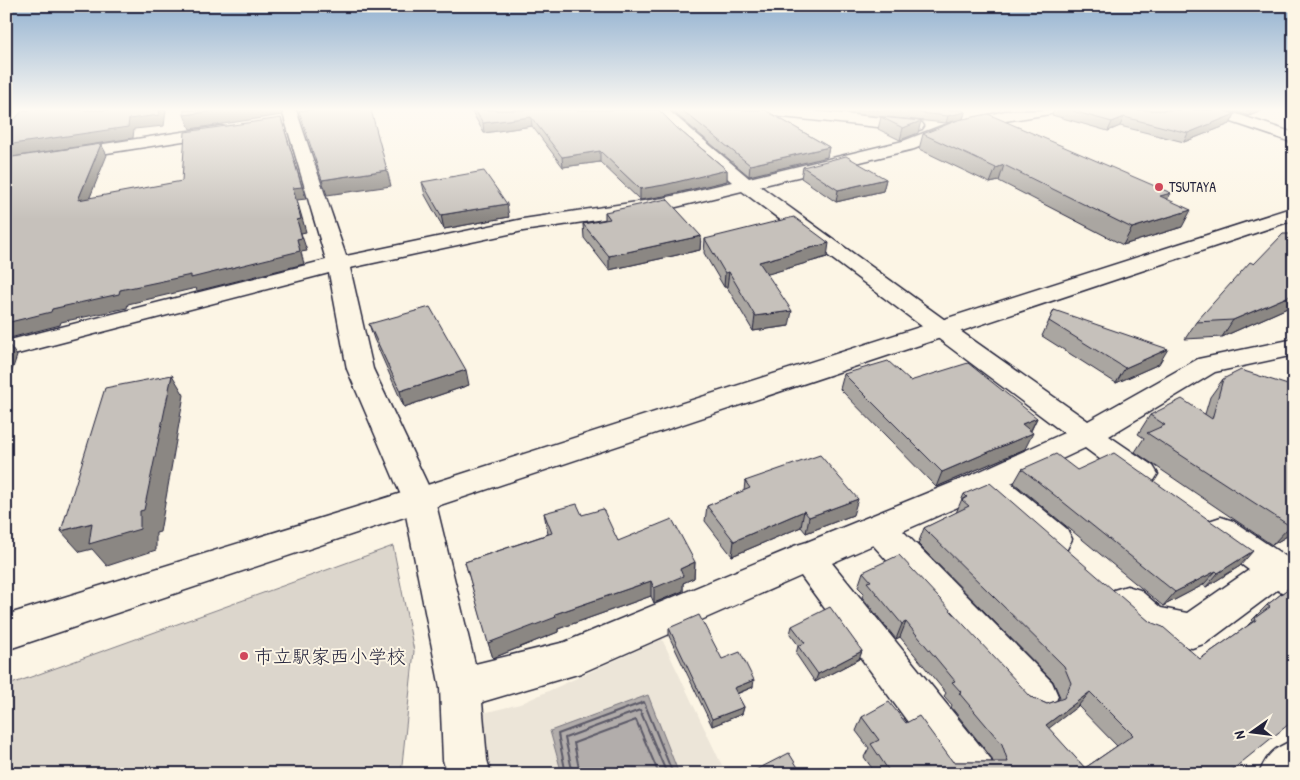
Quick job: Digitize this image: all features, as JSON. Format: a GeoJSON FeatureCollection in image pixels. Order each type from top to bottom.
{"type":"FeatureCollection","features":[{"type":"Feature","properties":{"kind":"main road"},"geometry":{"type":"LineString","coordinates":[[6,164],[122,146]]}},
{"type":"Feature","properties":{"kind":"main road"},"geometry":{"type":"LineString","coordinates":[[300,146],[338,264],[360,369],[419,500],[460,688],[465,760],[470,774]]}},
{"type":"Feature","properties":{"kind":"main road"},"geometry":{"type":"LineString","coordinates":[[698,146],[745,184],[940,329],[1166,491]]}},
{"type":"Feature","properties":{"kind":"main road"},"geometry":{"type":"LineString","coordinates":[[6,349],[338,264],[523,226],[664,204],[902,146]]}},
{"type":"Feature","properties":{"kind":"main road"},"geometry":{"type":"LineString","coordinates":[[6,150],[41,159]]}},
{"type":"Feature","properties":{"kind":"main road"},"geometry":{"type":"LineString","coordinates":[[6,633],[419,500],[1294,213]]}},
{"type":"Feature","properties":{"kind":"main road"},"geometry":{"type":"LineString","coordinates":[[460,688],[568,660],[806,556],[987,481],[1087,435],[1207,365],[1294,347]]}},
{"type":"Feature","properties":{"kind":"main road"},"geometry":{"type":"LineString","coordinates":[[987,481],[1077,558]]}},
{"type":"Feature","properties":{"kind":"main road"},"geometry":{"type":"LineString","coordinates":[[1107,584],[1152,623],[1192,631],[1285,576],[1198,514]]}},
{"type":"Feature","properties":{"kind":"main road"},"geometry":{"type":"LineString","coordinates":[[876,527],[1037,696]]}},
{"type":"Feature","properties":{"kind":"main road"},"geometry":{"type":"LineString","coordinates":[[806,556],[974,774]]}},
{"type":"Feature","properties":{"kind":"main road"},"geometry":{"type":"LineString","coordinates":[[1282,774],[1294,762]]}},
{"type":"Feature","properties":{"kind":"shaded area","name":"市立駅家西小学校"},"geometry":{"type":"Polygon","coordinates":[[[393,546],[414,651],[401,774],[6,774],[6,686],[393,546]]]}},
{"type":"Feature","properties":{"kind":"shaded area"},"geometry":{"type":"Polygon","coordinates":[[[662,639],[726,774],[492,774],[479,733],[483,713],[520,704],[662,639]]]}},
{"type":"Feature","properties":{"kind":"water"},"geometry":{"type":"Polygon","coordinates":[[[648,695],[679,774],[562,774],[550,731],[648,695]]]}},
{"type":"Feature","properties":{"kind":"building"},"geometry":{"type":"Polygon","coordinates":[[[85,146],[100,146],[78,200],[182,181],[184,146],[290,146],[302,187],[293,188],[301,219],[297,220],[302,238],[297,239],[300,251],[191,278],[191,275],[120,290],[119,294],[52,309],[51,312],[6,323],[6,158],[85,146]]]}},
{"type":"Feature","properties":{"kind":"building"},"geometry":{"type":"Polygon","coordinates":[[[311,146],[381,146],[387,170],[322,180],[311,146]]]}},
{"type":"Feature","properties":{"kind":"building"},"geometry":{"type":"Polygon","coordinates":[[[554,146],[699,146],[727,170],[640,189],[600,151],[562,157],[554,146]]]}},
{"type":"Feature","properties":{"kind":"building"},"geometry":{"type":"Polygon","coordinates":[[[727,146],[829,147],[750,165],[727,146]]]}},
{"type":"Feature","properties":{"kind":"building"},"geometry":{"type":"Polygon","coordinates":[[[950,146],[1063,146],[1171,193],[1160,196],[1191,210],[1132,228],[1004,165],[996,168],[950,146]]]}},
{"type":"Feature","properties":{"kind":"building"},"geometry":{"type":"Polygon","coordinates":[[[846,156],[886,179],[838,190],[803,167],[846,156]]]}},
{"type":"Feature","properties":{"kind":"building"},"geometry":{"type":"Polygon","coordinates":[[[484,171],[507,204],[441,215],[422,182],[484,171]]]}},
{"type":"Feature","properties":{"kind":"building"},"geometry":{"type":"Polygon","coordinates":[[[667,199],[701,236],[609,256],[583,224],[610,219],[605,212],[667,199]]]}},
{"type":"Feature","properties":{"kind":"building"},"geometry":{"type":"Polygon","coordinates":[[[794,217],[829,243],[759,262],[792,311],[755,316],[729,272],[725,273],[705,239],[794,217]]]}},
{"type":"Feature","properties":{"kind":"building"},"geometry":{"type":"Polygon","coordinates":[[[1283,234],[1294,234],[1294,294],[1233,320],[1196,322],[1250,262],[1254,264],[1283,234]]]}},
{"type":"Feature","properties":{"kind":"building"},"geometry":{"type":"Polygon","coordinates":[[[430,307],[466,370],[400,391],[369,324],[430,307]]]}},
{"type":"Feature","properties":{"kind":"building"},"geometry":{"type":"Polygon","coordinates":[[[1054,310],[1168,349],[1125,368],[1049,321],[1054,310]]]}},
{"type":"Feature","properties":{"kind":"building"},"geometry":{"type":"Polygon","coordinates":[[[888,361],[910,381],[968,363],[1037,418],[1022,424],[1033,433],[942,472],[844,374],[888,361]]]}},
{"type":"Feature","properties":{"kind":"building"},"geometry":{"type":"Polygon","coordinates":[[[1241,370],[1294,387],[1294,524],[1290,526],[1147,433],[1165,425],[1150,415],[1182,399],[1212,419],[1223,379],[1241,370]]]}},
{"type":"Feature","properties":{"kind":"building"},"geometry":{"type":"Polygon","coordinates":[[[172,375],[144,510],[140,511],[140,529],[89,544],[92,523],[61,531],[105,388],[172,375]]]}},
{"type":"Feature","properties":{"kind":"building"},"geometry":{"type":"Polygon","coordinates":[[[1114,453],[1253,551],[1218,573],[1216,571],[1175,592],[1022,469],[1056,454],[1077,470],[1114,453]]]}},
{"type":"Feature","properties":{"kind":"building"},"geometry":{"type":"Polygon","coordinates":[[[820,455],[858,499],[809,517],[804,511],[734,541],[707,506],[750,488],[745,481],[820,455]]]}},
{"type":"Feature","properties":{"kind":"building"},"geometry":{"type":"Polygon","coordinates":[[[990,483],[1150,622],[1163,627],[1200,659],[1256,620],[1255,618],[1270,607],[1267,605],[1294,584],[1294,720],[1227,774],[891,774],[871,744],[879,740],[862,717],[889,702],[906,723],[919,716],[953,762],[1008,762],[1002,744],[959,693],[961,692],[952,682],[955,681],[906,622],[902,624],[867,582],[871,581],[863,572],[899,555],[1031,697],[1047,704],[1064,698],[1071,683],[1064,666],[924,528],[969,506],[962,500],[967,497],[964,494],[990,483]],[[1090,692],[1046,725],[1085,768],[1133,735],[1090,692]]]}},
{"type":"Feature","properties":{"kind":"building"},"geometry":{"type":"Polygon","coordinates":[[[577,504],[582,515],[603,509],[618,541],[672,519],[695,562],[680,569],[683,576],[654,588],[651,581],[555,614],[556,617],[488,643],[465,562],[552,533],[544,513],[577,504]]]}},
{"type":"Feature","properties":{"kind":"building"},"geometry":{"type":"Polygon","coordinates":[[[830,607],[862,651],[818,674],[798,646],[805,643],[792,626],[830,607]]]}},
{"type":"Feature","properties":{"kind":"building"},"geometry":{"type":"Polygon","coordinates":[[[699,615],[722,659],[740,652],[754,680],[734,688],[744,707],[712,719],[669,628],[699,615]]]}},
{"type":"Feature","properties":{"kind":"building"},"geometry":{"type":"Polygon","coordinates":[[[789,753],[802,774],[750,773],[789,753]]]}},
{"type":"Feature","properties":{"kind":"place","name":"TSUTAYA"},"geometry":{"type":"Point","coordinates":[1159,187]}},
{"type":"Feature","properties":{"kind":"place","name":"市立駅家西小学校"},"geometry":{"type":"Point","coordinates":[244,656]}}]}
